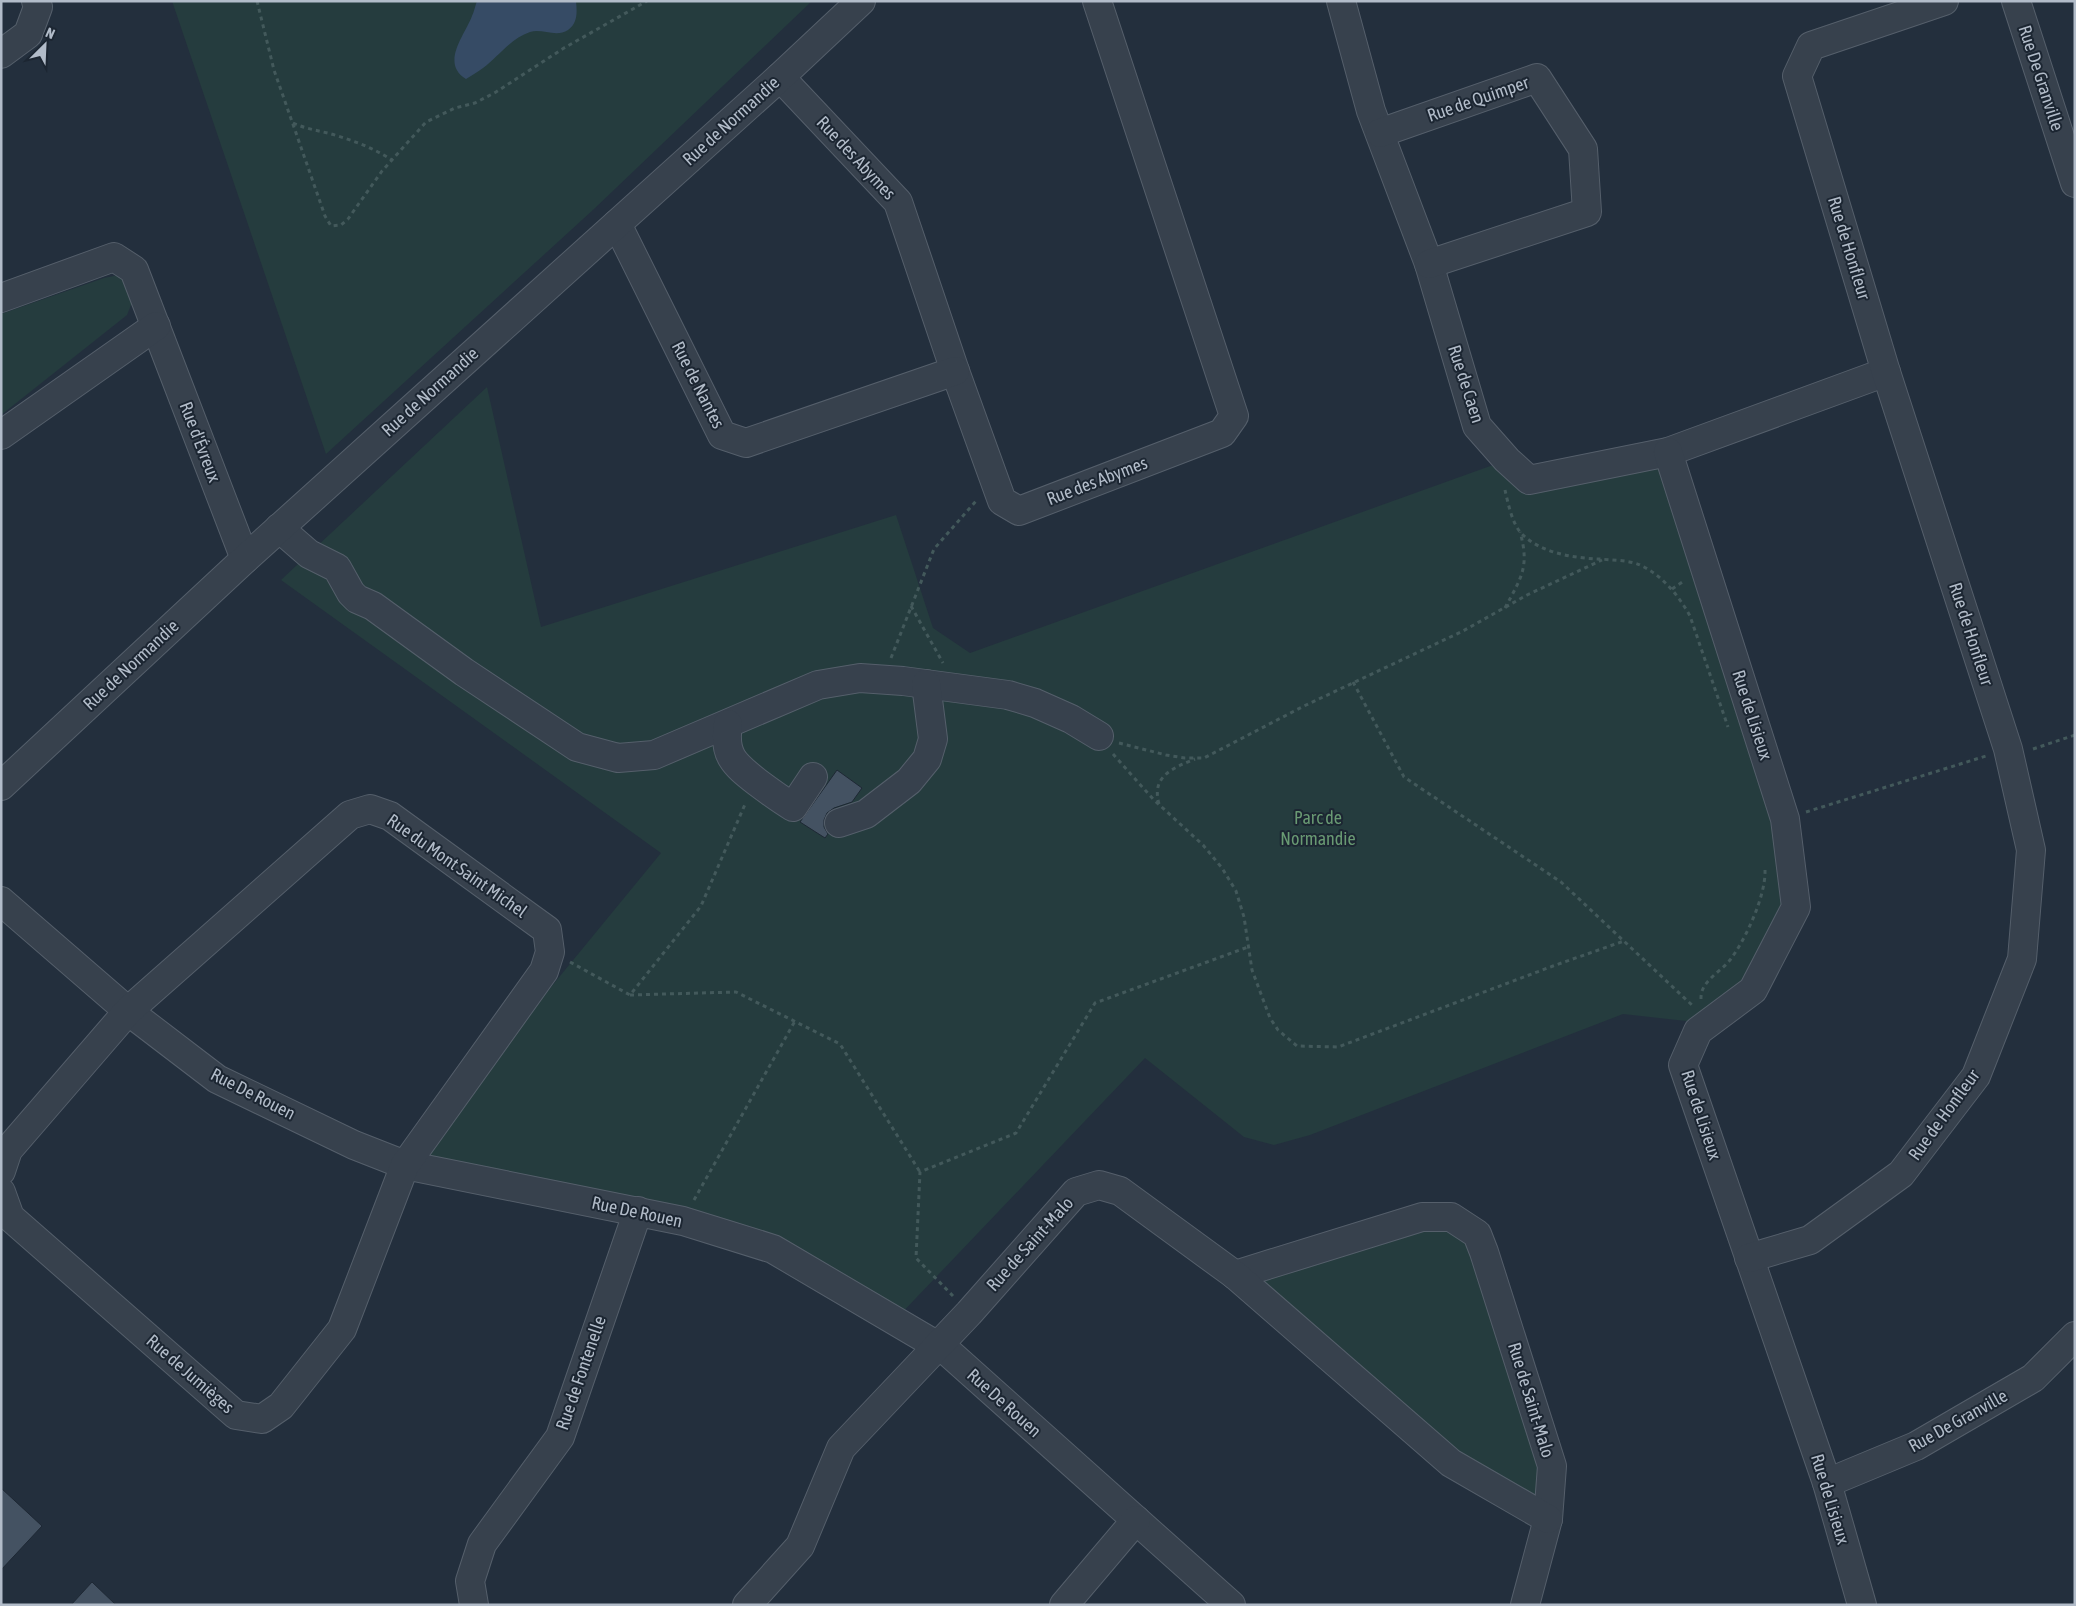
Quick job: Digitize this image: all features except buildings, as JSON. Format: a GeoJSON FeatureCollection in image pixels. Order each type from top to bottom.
{"type":"FeatureCollection","features":[{"type":"Feature","properties":{"kind":"street"},"geometry":{"type":"LineString","coordinates":[[1,54],[28,34],[38,6],[36,1]]}},
{"type":"Feature","properties":{"kind":"street","name":"Rue de Normandie"},"geometry":{"type":"LineString","coordinates":[[1,786],[245,559],[780,77],[861,1]]}},
{"type":"Feature","properties":{"kind":"street","name":"Rue des Abymes"},"geometry":{"type":"LineString","coordinates":[[780,77],[898,202],[955,371],[1002,501],[1019,510],[1222,433],[1234,416],[1097,1]]}},
{"type":"Feature","properties":{"kind":"street","name":"Rue de Caen"},"geometry":{"type":"LineString","coordinates":[[1341,1],[1371,111],[1429,264],[1477,426],[1507,460],[1530,480],[1668,452],[1886,372]]}},
{"type":"Feature","properties":{"kind":"street","name":"Rue de Honfleur"},"geometry":{"type":"LineString","coordinates":[[1749,1258],[1810,1240],[1901,1174],[1976,1076],[2022,959],[2031,850],[2009,753],[1886,372],[1797,76],[1811,46],[1944,1]]}},
{"type":"Feature","properties":{"kind":"street","name":"Rue De Granville"},"geometry":{"type":"LineString","coordinates":[[2016,1],[2075,183]]}},
{"type":"Feature","properties":{"kind":"street","name":"Rue de Quimper"},"geometry":{"type":"LineString","coordinates":[[1380,133],[1536,78],[1583,149],[1586,212],[1429,264]]}},
{"type":"Feature","properties":{"kind":"street","name":"Rue de Nantes"},"geometry":{"type":"LineString","coordinates":[[616,224],[722,435],[746,443],[955,371]]}},
{"type":"Feature","properties":{"kind":"street","name":"Rue d'Évreux"},"geometry":{"type":"LineString","coordinates":[[1,298],[114,257],[134,270],[245,559]]}},
{"type":"Feature","properties":{"kind":"street"},"geometry":{"type":"LineString","coordinates":[[1,435],[156,326]]}},
{"type":"Feature","properties":{"kind":"street","name":"Rue de Lisieux"},"geometry":{"type":"LineString","coordinates":[[1668,452],[1785,819],[1796,907],[1753,990],[1698,1031],[1683,1065],[1827,1483],[1862,1605]]}},
{"type":"Feature","properties":{"kind":"street"},"geometry":{"type":"LineString","coordinates":[[279,528],[309,554],[337,568],[351,593],[357,599],[373,606],[464,672],[577,747],[618,758],[654,755],[818,685],[860,678],[926,684],[1008,695],[1035,703],[1071,719],[1099,736]]}},
{"type":"Feature","properties":{"kind":"street"},"geometry":{"type":"LineString","coordinates":[[839,823],[866,814],[909,781],[927,759],[932,739],[926,684]]}},
{"type":"Feature","properties":{"kind":"street"},"geometry":{"type":"LineString","coordinates":[[728,724],[726,738],[729,752],[737,766],[792,807],[813,777]]}},
{"type":"Feature","properties":{"kind":"street","name":"Rue du Mont Saint Michel"},"geometry":{"type":"LineString","coordinates":[[128,1012],[350,815],[370,809],[390,816],[547,930],[550,952]]}},
{"type":"Feature","properties":{"kind":"street","name":"Rue De Rouen"},"geometry":{"type":"LineString","coordinates":[[1,900],[128,1012],[217,1079],[354,1145],[405,1165],[683,1221],[773,1249],[948,1352],[1231,1605]]}},
{"type":"Feature","properties":{"kind":"street"},"geometry":{"type":"LineString","coordinates":[[405,1165],[544,971],[550,952]]}},
{"type":"Feature","properties":{"kind":"street"},"geometry":{"type":"LineString","coordinates":[[1,1171],[8,1150],[128,1012]]}},
{"type":"Feature","properties":{"kind":"street","name":"Rue de Jumièges"},"geometry":{"type":"LineString","coordinates":[[1,1192],[10,1217],[236,1415],[262,1418],[281,1406],[342,1329],[405,1165]]}},
{"type":"Feature","properties":{"kind":"street","name":"Rue de Saint-Malo"},"geometry":{"type":"LineString","coordinates":[[938,1346],[1076,1192],[1099,1185],[1120,1191],[1235,1275],[1451,1463],[1548,1519],[1552,1466],[1477,1234],[1451,1217],[1422,1217],[1235,1275]]}},
{"type":"Feature","properties":{"kind":"street","name":"Rue de Fontenelle"},"geometry":{"type":"LineString","coordinates":[[474,1605],[470,1581],[482,1544],[560,1437],[638,1211]]}},
{"type":"Feature","properties":{"kind":"street","name":"Rue De Granville"},"geometry":{"type":"LineString","coordinates":[[1827,1483],[1916,1446],[2033,1378],[2075,1336]]}},
{"type":"Feature","properties":{"kind":"street"},"geometry":{"type":"LineString","coordinates":[[747,1605],[800,1546],[841,1448],[938,1346]]}},
{"type":"Feature","properties":{"kind":"street"},"geometry":{"type":"LineString","coordinates":[[1525,1605],[1548,1519]]}},
{"type":"Feature","properties":{"kind":"street"},"geometry":{"type":"LineString","coordinates":[[1064,1605],[1136,1520]]}},
{"type":"Feature","properties":{"kind":"path"},"geometry":{"type":"LineString","coordinates":[[257,1],[274,70],[330,226],[341,225],[348,219],[368,188],[426,122],[456,108],[475,103],[496,92],[577,40],[647,1]]}},
{"type":"Feature","properties":{"kind":"path"},"geometry":{"type":"LineString","coordinates":[[293,123],[306,129],[336,135],[363,145],[392,160]]}},
{"type":"Feature","properties":{"kind":"path"},"geometry":{"type":"LineString","coordinates":[[1504,608],[1520,579],[1526,559],[1520,532],[1514,520],[1504,484],[1507,460]]}},
{"type":"Feature","properties":{"kind":"path"},"geometry":{"type":"LineString","coordinates":[[882,680],[934,550],[994,479]]}},
{"type":"Feature","properties":{"kind":"path"},"geometry":{"type":"LineString","coordinates":[[1520,532],[1531,541],[1563,554],[1582,558],[1640,564],[1660,578],[1682,601],[1690,616],[1729,728]]}},
{"type":"Feature","properties":{"kind":"path"},"geometry":{"type":"LineString","coordinates":[[1099,736],[1166,755],[1204,758],[1353,682],[1463,631],[1527,595],[1602,560]]}},
{"type":"Feature","properties":{"kind":"path"},"geometry":{"type":"LineString","coordinates":[[911,606],[957,688]]}},
{"type":"Feature","properties":{"kind":"path"},"geometry":{"type":"LineString","coordinates":[[1353,682],[1404,777],[1561,882],[1710,1022]]}},
{"type":"Feature","properties":{"kind":"path"},"geometry":{"type":"LineString","coordinates":[[1785,819],[2075,735]]}},
{"type":"Feature","properties":{"kind":"path"},"geometry":{"type":"LineString","coordinates":[[1099,736],[1122,766],[1159,805],[1203,845],[1222,868],[1236,891],[1244,917],[1252,970],[1270,1018],[1278,1030],[1297,1046],[1338,1047],[1624,941]]}},
{"type":"Feature","properties":{"kind":"path"},"geometry":{"type":"LineString","coordinates":[[1159,805],[1156,795],[1158,784],[1166,773],[1176,766],[1198,758]]}},
{"type":"Feature","properties":{"kind":"path"},"geometry":{"type":"LineString","coordinates":[[630,995],[701,906],[755,780]]}},
{"type":"Feature","properties":{"kind":"path"},"geometry":{"type":"LineString","coordinates":[[1710,1022],[1701,997],[1702,989],[1730,960],[1740,944],[1763,894],[1766,862]]}},
{"type":"Feature","properties":{"kind":"path"},"geometry":{"type":"LineString","coordinates":[[920,1172],[1016,1133],[1095,1003],[1248,947]]}},
{"type":"Feature","properties":{"kind":"path"},"geometry":{"type":"LineString","coordinates":[[550,952],[630,995],[736,992],[840,1044],[920,1172],[916,1258],[969,1313]]}},
{"type":"Feature","properties":{"kind":"path"},"geometry":{"type":"LineString","coordinates":[[683,1221],[795,1021]]}},
{"type":"Feature","properties":{"kind":"green space"},"geometry":{"type":"Polygon","coordinates":[[[172,1],[812,1],[594,209],[326,454],[172,1]]]}},
{"type":"Feature","properties":{"kind":"green space"},"geometry":{"type":"Polygon","coordinates":[[[119,275],[125,278],[133,300],[127,315],[1,415],[1,314],[104,278],[119,275]]]}},
{"type":"Feature","properties":{"kind":"green space","name":"Parc de Normandie"},"geometry":{"type":"Polygon","coordinates":[[[487,387],[541,627],[896,515],[933,628],[970,653],[1507,460],[1530,480],[1668,452],[1796,907],[1753,990],[1698,1031],[1686,1021],[1623,1014],[1310,1135],[1274,1145],[1244,1137],[1145,1058],[895,1320],[773,1249],[405,1165],[661,853],[281,580],[487,387]]]}},
{"type":"Feature","properties":{"kind":"green space"},"geometry":{"type":"Polygon","coordinates":[[[1422,1217],[1477,1234],[1552,1466],[1548,1519],[1451,1463],[1235,1275],[1422,1217]]]}},
{"type":"Feature","properties":{"kind":"water"},"geometry":{"type":"Polygon","coordinates":[[[477,1],[576,1],[577,9],[574,24],[568,30],[559,33],[535,31],[523,35],[511,43],[489,64],[466,79],[455,65],[455,57],[460,40],[473,14],[477,1]]]}}]}
